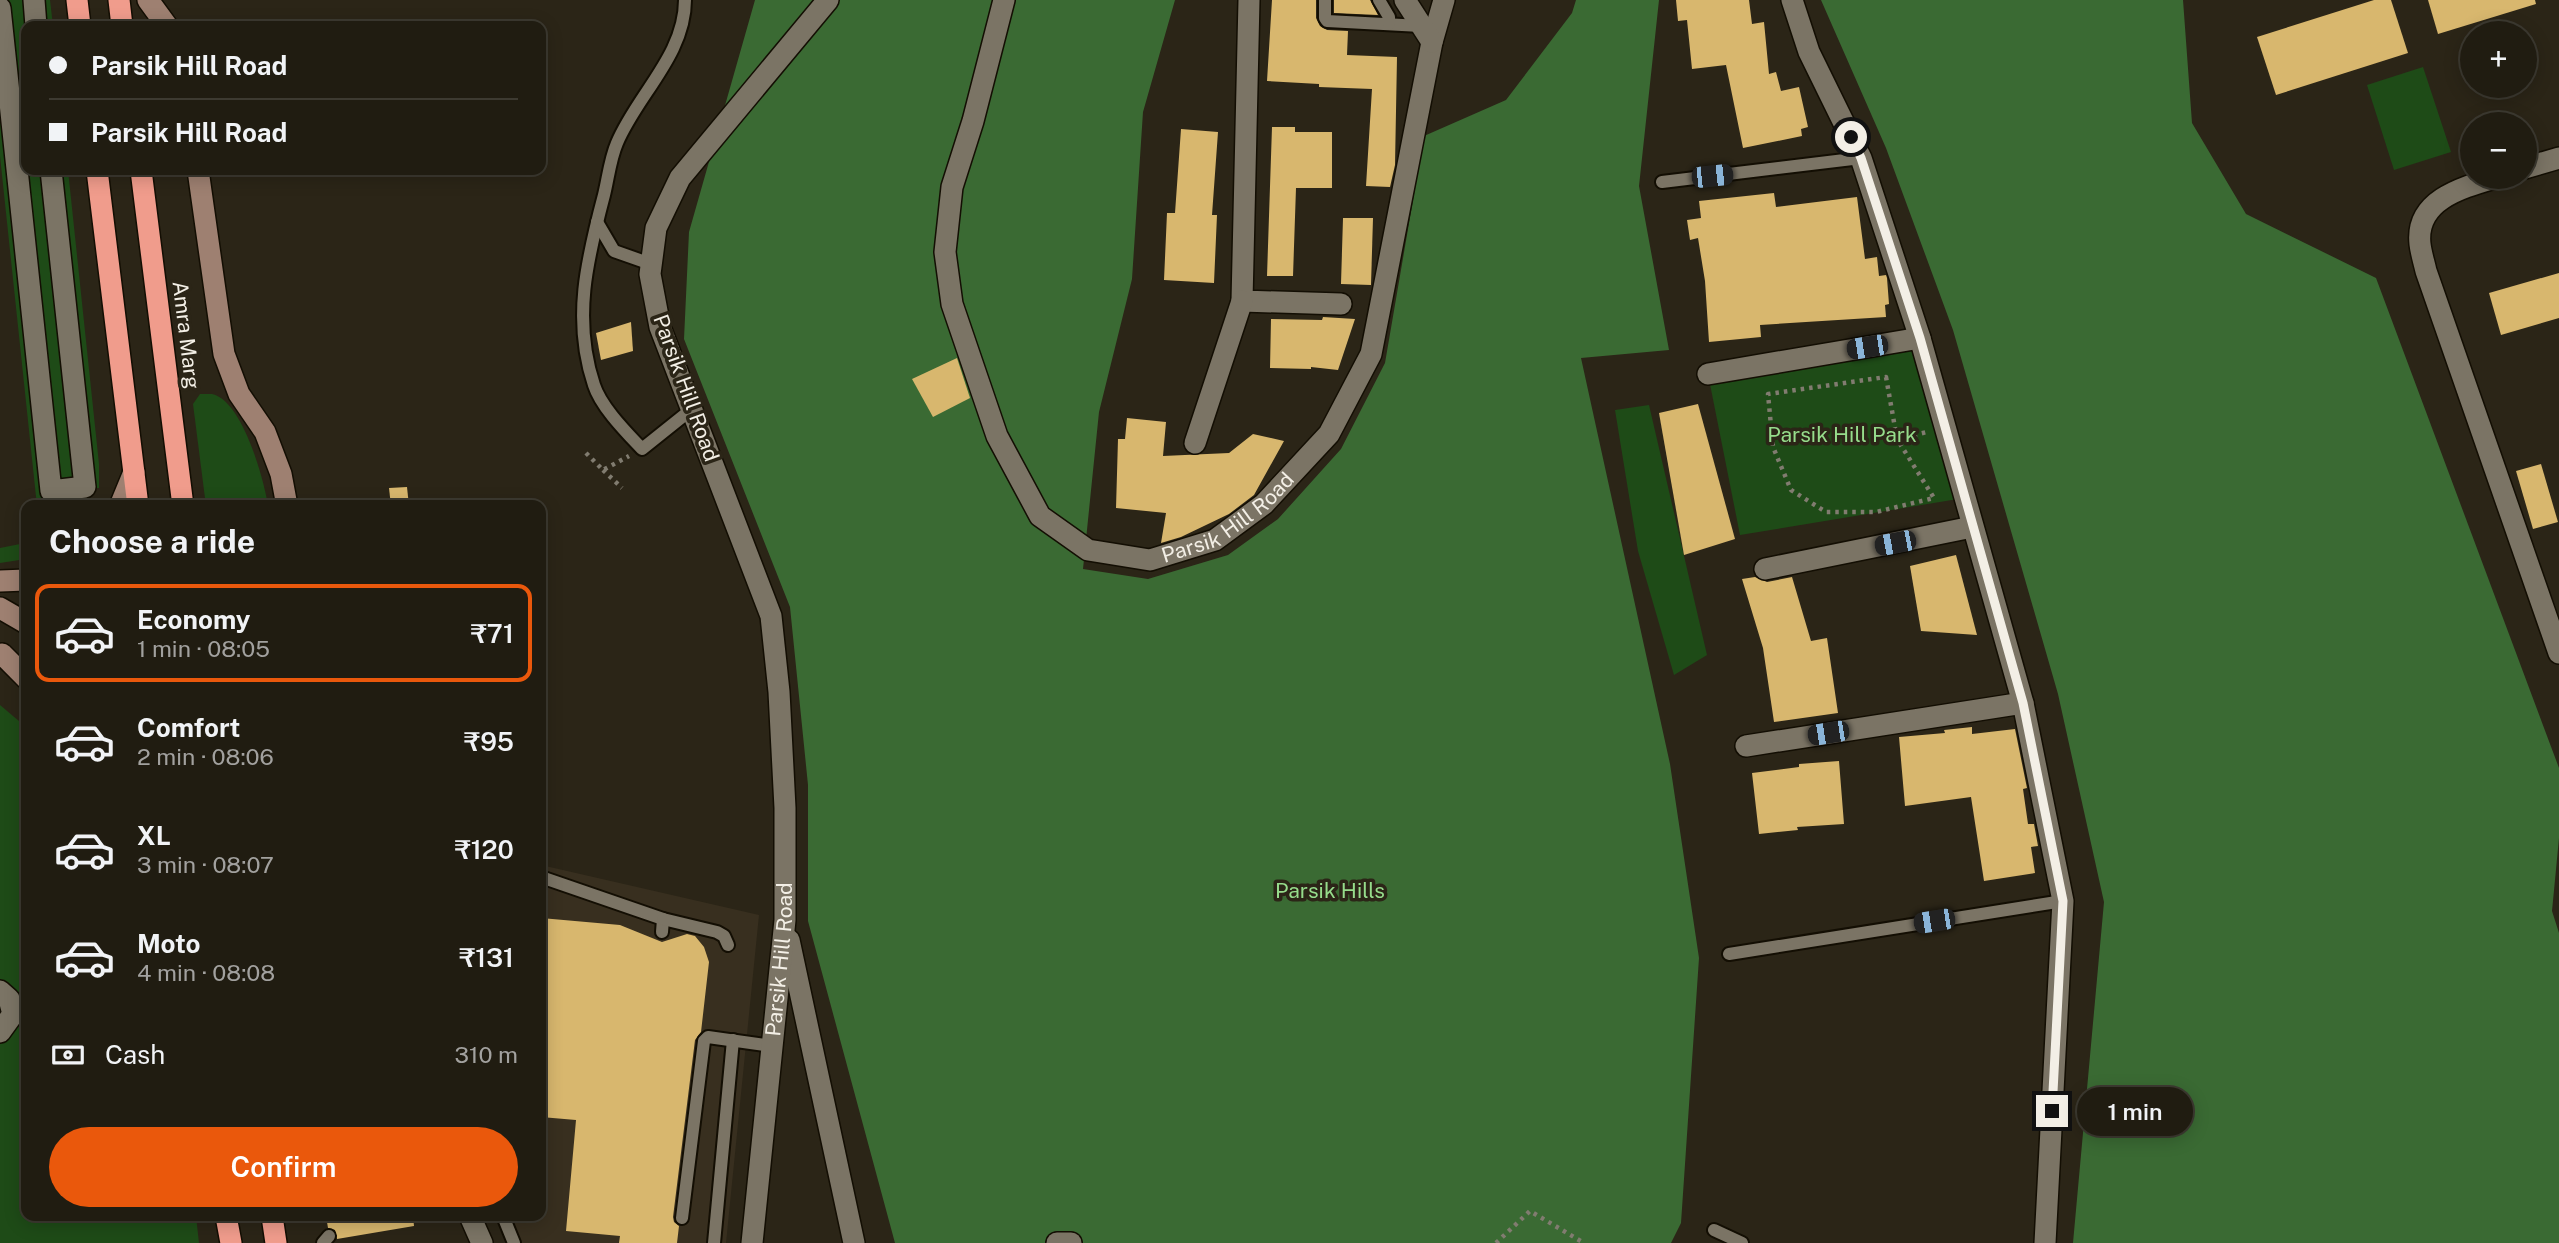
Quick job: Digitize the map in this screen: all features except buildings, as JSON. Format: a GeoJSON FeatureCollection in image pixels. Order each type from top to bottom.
{"type":"FeatureCollection","features":[{"type":"Feature","properties":{"kind":"highway"},"geometry":{"type":"LineString","coordinates":[[77,0],[79,21]]}},
{"type":"Feature","properties":{"kind":"highway"},"geometry":{"type":"LineString","coordinates":[[119,0],[121,21]]}},
{"type":"Feature","properties":{"kind":"highway"},"geometry":{"type":"LineString","coordinates":[[98,175],[137,500]]}},
{"type":"Feature","properties":{"kind":"highway","name":"Amra Marg"},"geometry":{"type":"LineString","coordinates":[[142,175],[182,500]]}},
{"type":"Feature","properties":{"kind":"highway"},"geometry":{"type":"LineString","coordinates":[[227,1221],[231,1243]]}},
{"type":"Feature","properties":{"kind":"highway"},"geometry":{"type":"LineString","coordinates":[[273,1221],[276,1243]]}},
{"type":"Feature","properties":{"kind":"street"},"geometry":{"type":"LineString","coordinates":[[34,0],[36,21]]}},
{"type":"Feature","properties":{"kind":"street"},"geometry":{"type":"LineString","coordinates":[[148,0],[163,21]]}},
{"type":"Feature","properties":{"kind":"street","name":"Parsik Hill Road"},"geometry":{"type":"LineString","coordinates":[[752,1243],[785,920],[785,808],[779,692],[771,616],[660,327],[650,274],[656,228],[680,178],[828,0]]}},
{"type":"Feature","properties":{"kind":"street","name":"Parsik Hill Road"},"geometry":{"type":"LineString","coordinates":[[1004,0],[973,121],[952,187],[945,252],[951,304],[997,436],[1040,516],[1088,550],[1150,560],[1215,540],[1265,505],[1329,434],[1371,354],[1426,34],[1444,0]]}},
{"type":"Feature","properties":{"kind":"street"},"geometry":{"type":"LineString","coordinates":[[1195,443],[1242,301],[1250,0]]}},
{"type":"Feature","properties":{"kind":"street"},"geometry":{"type":"LineString","coordinates":[[1405,0],[1426,34]]}},
{"type":"Feature","properties":{"kind":"street"},"geometry":{"type":"LineString","coordinates":[[1791,0],[1809,52],[1861,158],[1920,338],[2023,703],[2063,901],[2045,1243]]}},
{"type":"Feature","properties":{"kind":"street"},"geometry":{"type":"LineString","coordinates":[[0,8],[51,491],[85,487],[52,175]]}},
{"type":"Feature","properties":{"kind":"street"},"geometry":{"type":"LineString","coordinates":[[2537,164],[2559,158]]}},
{"type":"Feature","properties":{"kind":"street"},"geometry":{"type":"LineString","coordinates":[[199,175],[224,354],[239,394],[265,432],[281,474],[286,500]]}},
{"type":"Feature","properties":{"kind":"street"},"geometry":{"type":"LineString","coordinates":[[2464,189],[2442,197],[2424,215],[2420,242],[2426,271],[2559,653]]}},
{"type":"Feature","properties":{"kind":"street"},"geometry":{"type":"LineString","coordinates":[[1242,301],[1341,304]]}},
{"type":"Feature","properties":{"kind":"street"},"geometry":{"type":"LineString","coordinates":[[1709,374],[1920,338]]}},
{"type":"Feature","properties":{"kind":"street"},"geometry":{"type":"LineString","coordinates":[[122,500],[134,472]]}},
{"type":"Feature","properties":{"kind":"street"},"geometry":{"type":"LineString","coordinates":[[1765,569],[1972,527]]}},
{"type":"Feature","properties":{"kind":"street"},"geometry":{"type":"LineString","coordinates":[[0,581],[21,580]]}},
{"type":"Feature","properties":{"kind":"street"},"geometry":{"type":"LineString","coordinates":[[0,608],[21,620]]}},
{"type":"Feature","properties":{"kind":"street"},"geometry":{"type":"LineString","coordinates":[[1,654],[21,660]]}},
{"type":"Feature","properties":{"kind":"street"},"geometry":{"type":"LineString","coordinates":[[1,654],[21,673]]}},
{"type":"Feature","properties":{"kind":"street"},"geometry":{"type":"LineString","coordinates":[[1746,746],[2023,703]]}},
{"type":"Feature","properties":{"kind":"street"},"geometry":{"type":"LineString","coordinates":[[785,920],[853,1243]]}},
{"type":"Feature","properties":{"kind":"street"},"geometry":{"type":"LineString","coordinates":[[0,991],[9,999],[13,1014],[0,1032]]}},
{"type":"Feature","properties":{"kind":"street"},"geometry":{"type":"LineString","coordinates":[[472,1221],[482,1243]]}},
{"type":"Feature","properties":{"kind":"street"},"geometry":{"type":"LineString","coordinates":[[1057,1243],[1071,1243]]}},
{"type":"Feature","properties":{"kind":"lane"},"geometry":{"type":"LineString","coordinates":[[685,0],[685,14],[675,44],[617,143],[587,261],[582,338],[594,387],[621,428],[642,449],[692,409]]}},
{"type":"Feature","properties":{"kind":"lane"},"geometry":{"type":"LineString","coordinates":[[1325,0],[1327,21],[1389,24],[1426,34]]}},
{"type":"Feature","properties":{"kind":"lane"},"geometry":{"type":"LineString","coordinates":[[1378,0],[1389,16],[1389,24]]}},
{"type":"Feature","properties":{"kind":"lane"},"geometry":{"type":"LineString","coordinates":[[1662,182],[1861,158]]}},
{"type":"Feature","properties":{"kind":"lane"},"geometry":{"type":"LineString","coordinates":[[597,222],[614,251],[651,264]]}},
{"type":"Feature","properties":{"kind":"lane"},"geometry":{"type":"LineString","coordinates":[[546,879],[662,925],[716,932],[724,936],[728,945]]}},
{"type":"Feature","properties":{"kind":"lane"},"geometry":{"type":"LineString","coordinates":[[1729,954],[2063,901]]}},
{"type":"Feature","properties":{"kind":"lane"},"geometry":{"type":"LineString","coordinates":[[682,1218],[704,1041],[708,1037],[772,1046]]}},
{"type":"Feature","properties":{"kind":"lane"},"geometry":{"type":"LineString","coordinates":[[714,1243],[733,1040]]}},
{"type":"Feature","properties":{"kind":"lane"},"geometry":{"type":"LineString","coordinates":[[505,1221],[514,1243]]}},
{"type":"Feature","properties":{"kind":"lane"},"geometry":{"type":"LineString","coordinates":[[1714,1230],[1742,1243]]}},
{"type":"Feature","properties":{"kind":"path"},"geometry":{"type":"LineString","coordinates":[[1886,377],[1897,439],[1934,498],[1876,513],[1826,512],[1791,489],[1773,447],[1768,394],[1886,377]]}},
{"type":"Feature","properties":{"kind":"path"},"geometry":{"type":"LineString","coordinates":[[1897,439],[1945,428]]}},
{"type":"Feature","properties":{"kind":"path"},"geometry":{"type":"LineString","coordinates":[[603,470],[642,449]]}},
{"type":"Feature","properties":{"kind":"path"},"geometry":{"type":"LineString","coordinates":[[586,453],[622,488]]}},
{"type":"Feature","properties":{"kind":"path"},"geometry":{"type":"LineString","coordinates":[[1496,1243],[1530,1211],[1584,1243]]}},
{"type":"Feature","properties":{"kind":"shaded area"},"geometry":{"type":"Polygon","coordinates":[[[546,866],[759,915],[726,1243],[506,1243],[497,1221],[546,1221],[546,866]]]}},
{"type":"Feature","properties":{"kind":"green space"},"geometry":{"type":"Polygon","coordinates":[[[0,0],[50,0],[52,21],[21,21],[21,175],[69,175],[99,464],[99,488],[69,489],[70,500],[36,500],[0,156],[0,0]]]}},
{"type":"Feature","properties":{"kind":"green space","name":"Parsik Hills"},"geometry":{"type":"Polygon","coordinates":[[[755,0],[1175,0],[1143,112],[1132,279],[1099,412],[1083,569],[1148,579],[1228,555],[1278,519],[1341,449],[1385,363],[1424,136],[1506,100],[1572,13],[1576,0],[1659,0],[1639,186],[1669,350],[1581,358],[1670,764],[1699,958],[1681,1223],[1671,1243],[895,1243],[808,921],[808,785],[790,607],[684,339],[689,232],[755,0]]]}},
{"type":"Feature","properties":{"kind":"green space"},"geometry":{"type":"Polygon","coordinates":[[[1821,0],[2183,0],[2192,123],[2246,214],[2376,278],[2559,768],[2559,838],[2552,911],[2559,933],[2559,1243],[2073,1243],[2104,902],[2058,694],[1953,330],[1886,148],[1821,0]]]}},
{"type":"Feature","properties":{"kind":"green space"},"geometry":{"type":"Polygon","coordinates":[[[2423,67],[2451,152],[2394,170],[2367,85],[2423,67]]]}},
{"type":"Feature","properties":{"kind":"green space","name":"Parsik Hill Park"},"geometry":{"type":"Polygon","coordinates":[[[1920,338],[1964,498],[1740,535],[1708,374],[1920,338]]]}},
{"type":"Feature","properties":{"kind":"green space"},"geometry":{"type":"Polygon","coordinates":[[[200,394],[212,394],[223,399],[233,410],[250,442],[267,500],[205,500],[193,404],[200,394]]]}},
{"type":"Feature","properties":{"kind":"green space"},"geometry":{"type":"Polygon","coordinates":[[[1649,405],[1707,655],[1674,675],[1638,551],[1615,410],[1649,405]]]}},
{"type":"Feature","properties":{"kind":"green space"},"geometry":{"type":"Polygon","coordinates":[[[20,544],[21,560],[0,563],[0,548],[20,544]]]}},
{"type":"Feature","properties":{"kind":"green space"},"geometry":{"type":"Polygon","coordinates":[[[0,705],[21,723],[21,1221],[197,1221],[199,1243],[0,1243],[0,705]]]}},
{"type":"Feature","properties":{"kind":"route"},"geometry":{"type":"LineString","coordinates":[[1851,137],[1861,158],[1920,338],[2023,703],[2063,901],[2052,1111]]}}]}
